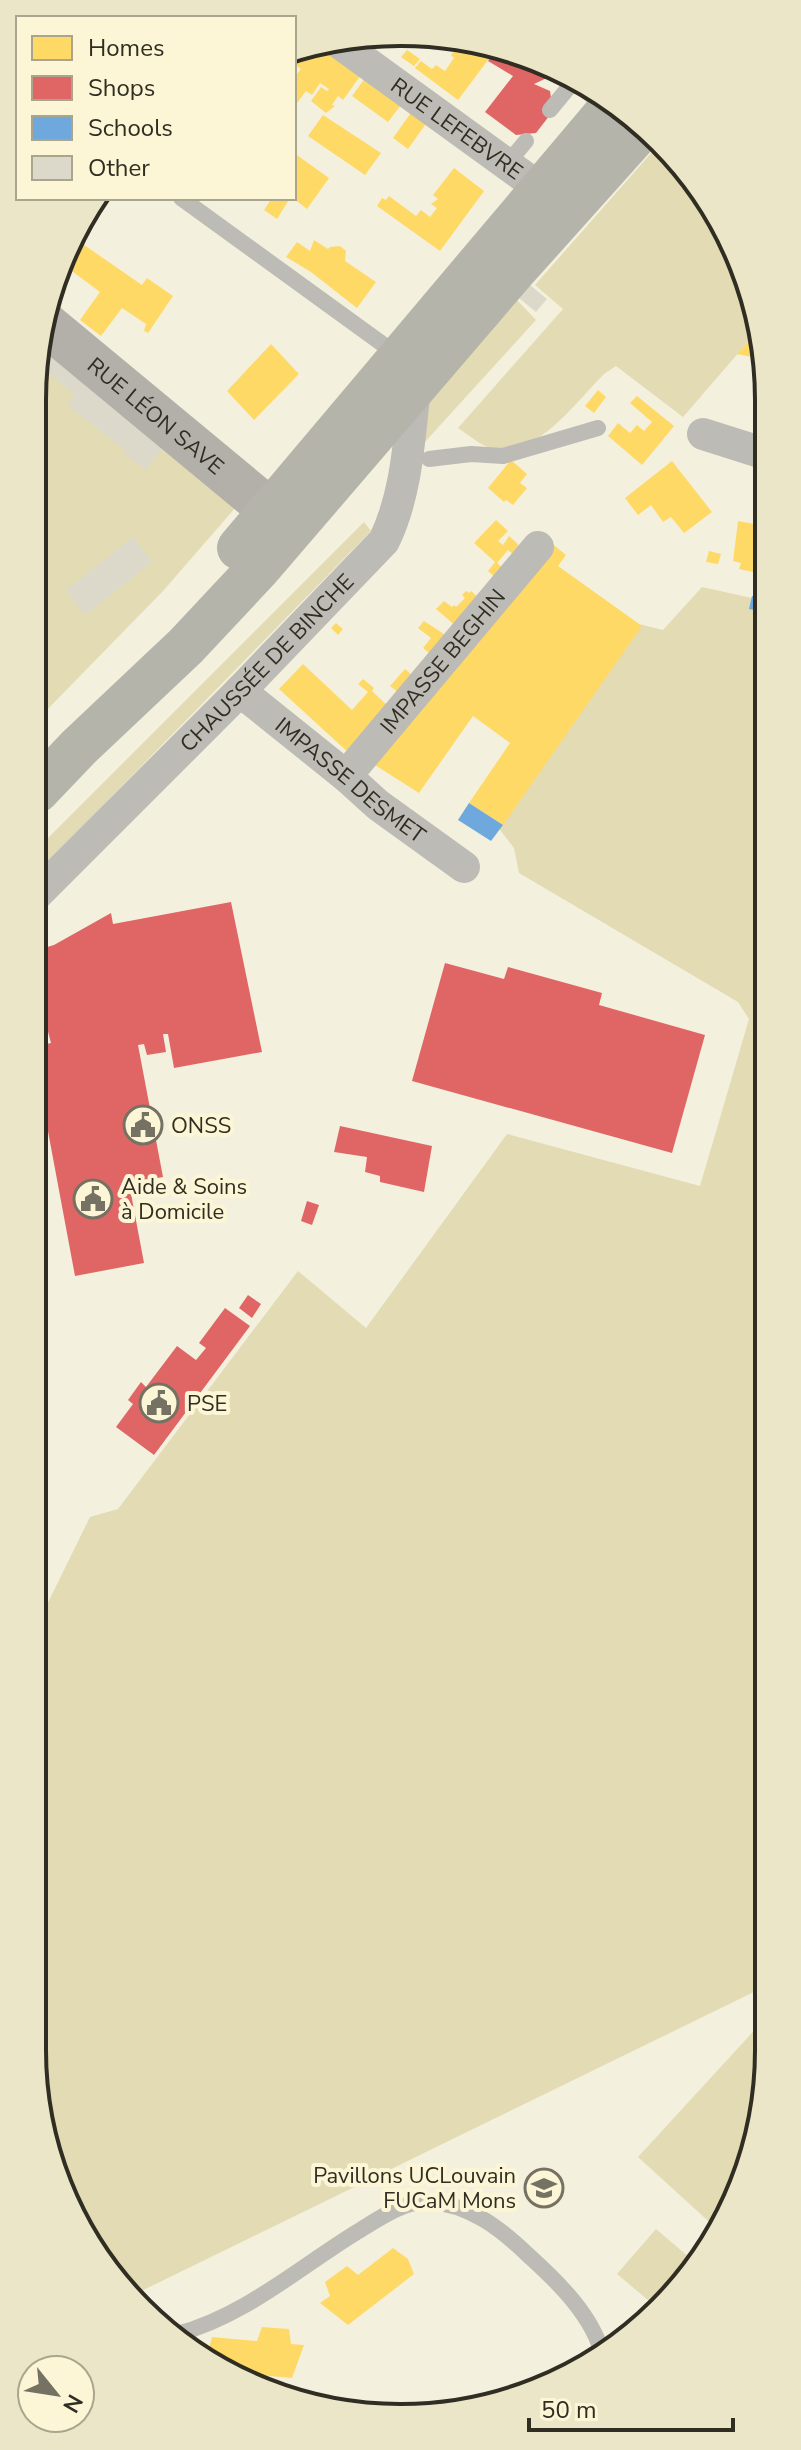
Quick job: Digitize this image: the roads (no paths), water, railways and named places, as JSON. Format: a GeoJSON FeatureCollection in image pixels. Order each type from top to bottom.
{"type":"FeatureCollection","features":[{"type":"Feature","properties":{"kind":"main road"},"geometry":{"type":"LineString","coordinates":[[46,782],[186,646],[307,514],[541,189],[616,119]]}},
{"type":"Feature","properties":{"kind":"main road"},"geometry":{"type":"LineString","coordinates":[[79,747],[270,510],[407,372],[513,272],[617,120]]}},
{"type":"Feature","properties":{"kind":"street","name":"RUE LEFEBVRE"},"geometry":{"type":"LineString","coordinates":[[351,50],[516,152],[541,189]]}},
{"type":"Feature","properties":{"kind":"street","name":"RUE LÉON SAVE"},"geometry":{"type":"LineString","coordinates":[[53,330],[270,510]]}},
{"type":"Feature","properties":{"kind":"street","name":"CHAUSSÉE DE BINCHE"},"geometry":{"type":"LineString","coordinates":[[46,885],[240,691],[384,541],[395,518],[405,471],[407,372]]}},
{"type":"Feature","properties":{"kind":"street"},"geometry":{"type":"LineString","coordinates":[[703,434],[755,451]]}},
{"type":"Feature","properties":{"kind":"street"},"geometry":{"type":"LineString","coordinates":[[186,646],[207,608],[264,534],[270,510]]}},
{"type":"Feature","properties":{"kind":"street","name":"IMPASSE BEGHIN"},"geometry":{"type":"LineString","coordinates":[[346,776],[538,547]]}},
{"type":"Feature","properties":{"kind":"street","name":"IMPASSE DESMET"},"geometry":{"type":"LineString","coordinates":[[240,691],[378,805],[464,867]]}},
{"type":"Feature","properties":{"kind":"lane"},"geometry":{"type":"LineString","coordinates":[[550,110],[568,88]]}},
{"type":"Feature","properties":{"kind":"lane"},"geometry":{"type":"LineString","coordinates":[[184,200],[407,372]]}},
{"type":"Feature","properties":{"kind":"lane"},"geometry":{"type":"LineString","coordinates":[[429,459],[471,454],[503,456],[598,428]]}},
{"type":"Feature","properties":{"kind":"lane"},"geometry":{"type":"LineString","coordinates":[[186,2331],[248,2301],[396,2210],[426,2201],[459,2206],[490,2222],[553,2278],[583,2315],[599,2343]]}},
{"type":"Feature","properties":{"kind":"place","name":"ONSS"},"geometry":{"type":"Point","coordinates":[143,1125]}},
{"type":"Feature","properties":{"kind":"place","name":"Aide & Soins à Domicile"},"geometry":{"type":"Point","coordinates":[93,1199]}},
{"type":"Feature","properties":{"kind":"place","name":"PSE"},"geometry":{"type":"Point","coordinates":[159,1403]}},
{"type":"Feature","properties":{"kind":"place","name":"Pavillons UCLouvain FUCaM Mons"},"geometry":{"type":"Point","coordinates":[544,2188]}}]}
